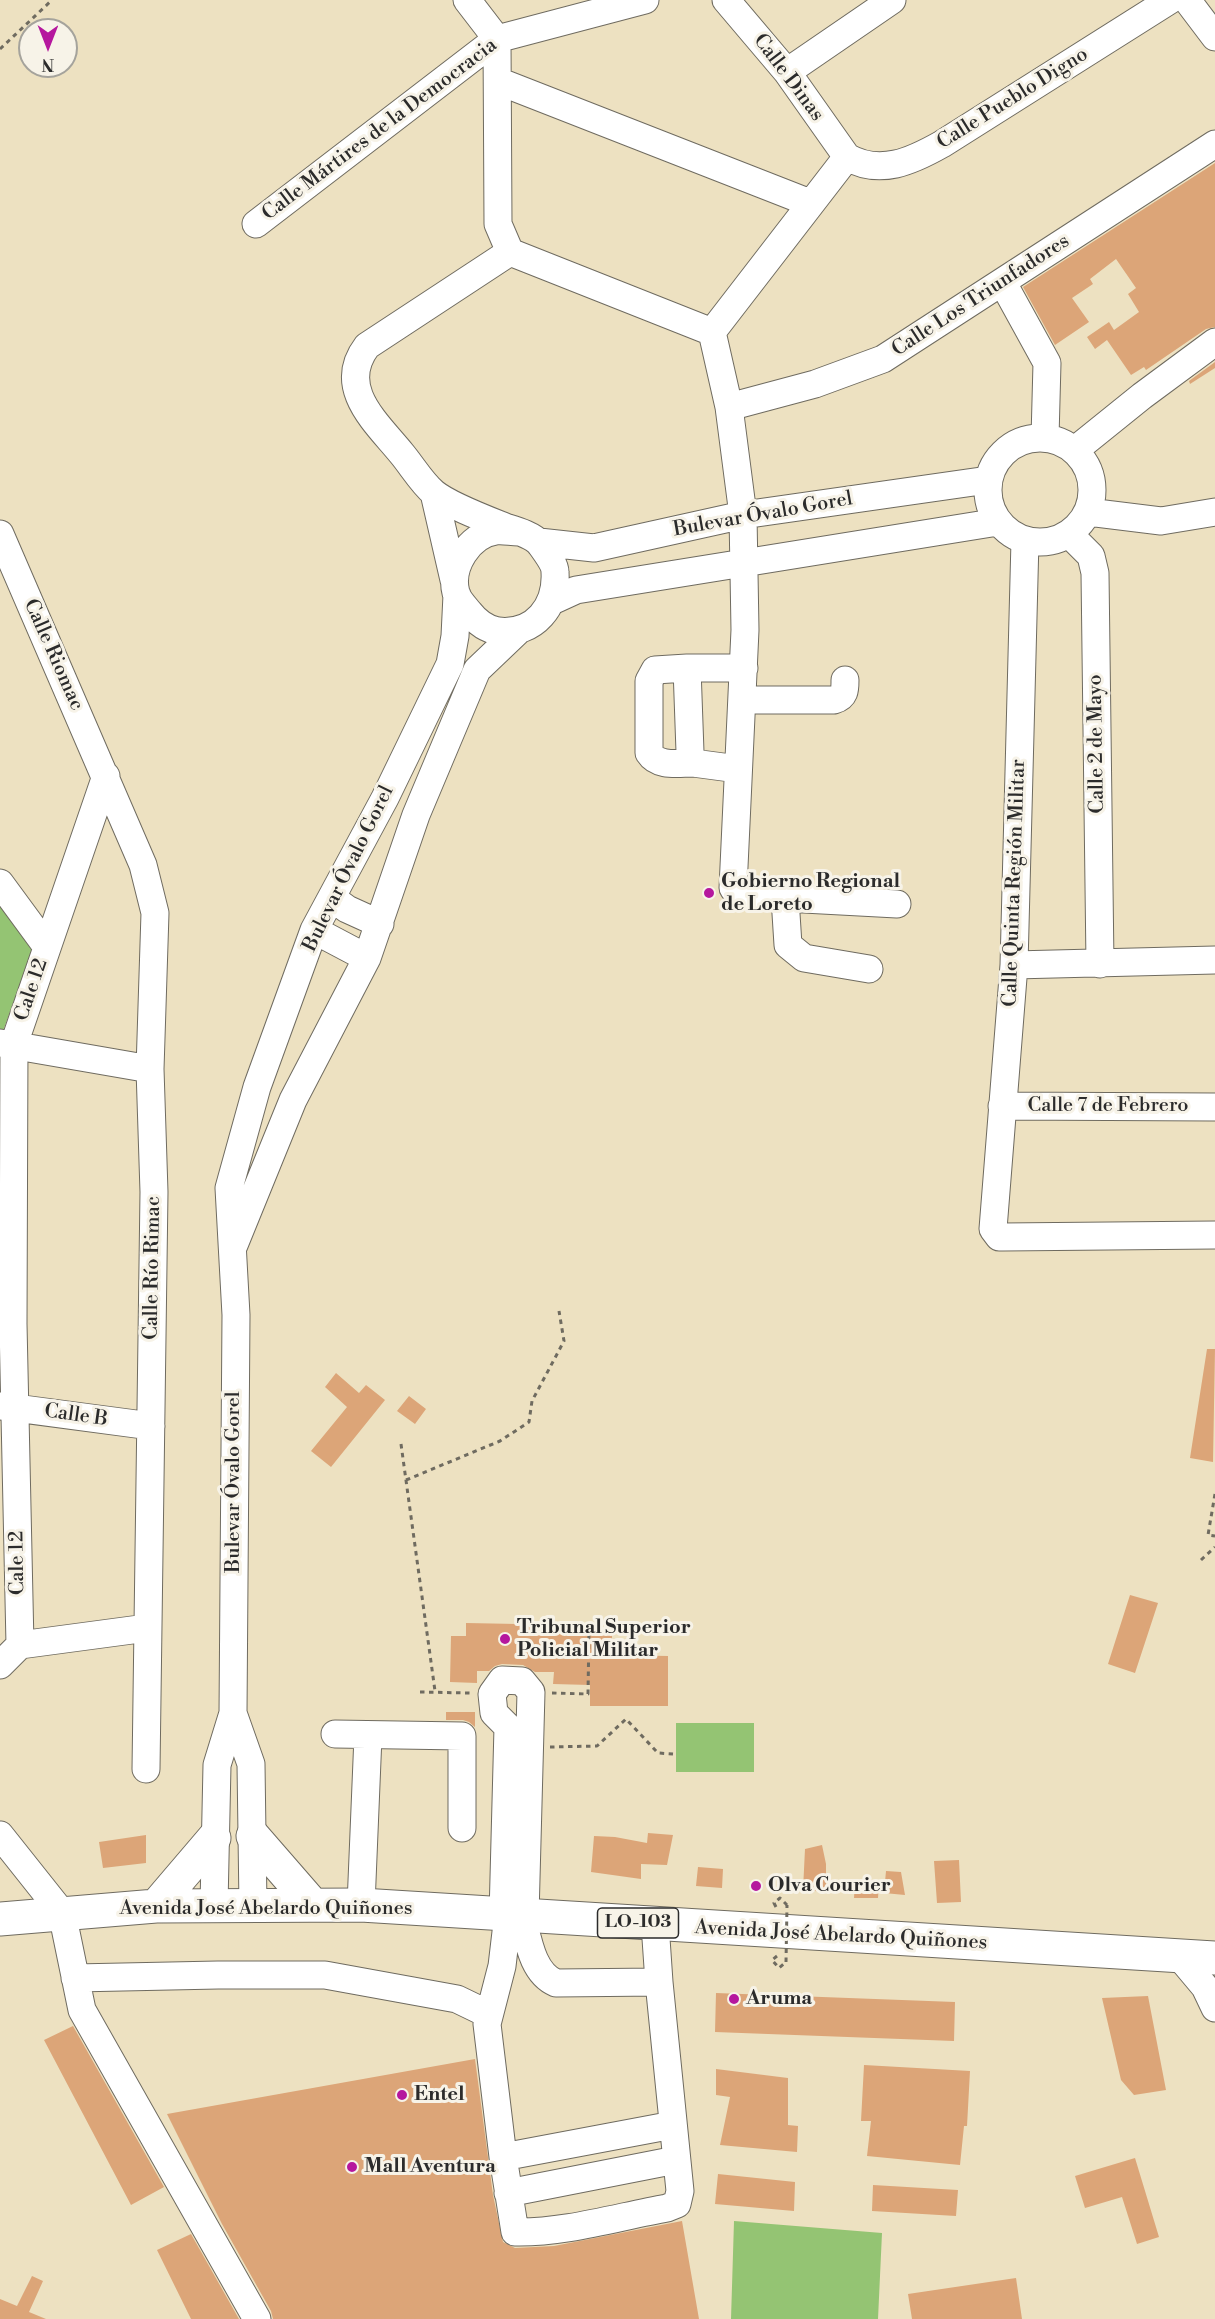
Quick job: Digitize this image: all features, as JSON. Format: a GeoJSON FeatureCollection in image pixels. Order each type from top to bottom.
{"type":"FeatureCollection","features":[{"type":"Feature","properties":{"kind":"main road"},"geometry":{"type":"LineString","coordinates":[[253,1836],[313,1905]]}},
{"type":"Feature","properties":{"kind":"main road"},"geometry":{"type":"LineString","coordinates":[[156,1906],[214,1838]]}},
{"type":"Feature","properties":{"kind":"main road","name":"Avenida José Abelardo Quiñones"},"geometry":{"type":"LineString","coordinates":[[0,1919],[156,1906],[361,1905],[1215,1958]]}},
{"type":"Feature","properties":{"kind":"street"},"geometry":{"type":"LineString","coordinates":[[467,0],[496,39],[498,224],[510,252],[712,332]]}},
{"type":"Feature","properties":{"kind":"street","name":"Calle Mártires de la Democracia"},"geometry":{"type":"LineString","coordinates":[[256,224],[496,39],[645,0]]}},
{"type":"Feature","properties":{"kind":"street","name":"Calle Dinas"},"geometry":{"type":"LineString","coordinates":[[726,0],[787,72],[847,157]]}},
{"type":"Feature","properties":{"kind":"street"},"geometry":{"type":"LineString","coordinates":[[787,72],[892,0]]}},
{"type":"Feature","properties":{"kind":"street","name":"Calle Pueblo Digno"},"geometry":{"type":"LineString","coordinates":[[847,157],[860,164],[874,167],[896,164],[920,156],[1170,0]]}},
{"type":"Feature","properties":{"kind":"street"},"geometry":{"type":"LineString","coordinates":[[1187,0],[1215,37]]}},
{"type":"Feature","properties":{"kind":"street"},"geometry":{"type":"LineString","coordinates":[[498,81],[810,203]]}},
{"type":"Feature","properties":{"kind":"street","name":"Calle Los Triunfadores"},"geometry":{"type":"LineString","coordinates":[[729,407],[815,384],[883,358],[1003,283],[1215,144]]}},
{"type":"Feature","properties":{"kind":"street"},"geometry":{"type":"LineString","coordinates":[[847,157],[712,332],[729,407],[743,515],[744,668],[734,890],[785,898],[897,904]]}},
{"type":"Feature","properties":{"kind":"street"},"geometry":{"type":"LineString","coordinates":[[510,252],[367,346],[358,357],[355,371],[356,387],[362,406],[434,493],[477,515],[529,537],[555,570],[552,601]]}},
{"type":"Feature","properties":{"kind":"street"},"geometry":{"type":"LineString","coordinates":[[1003,283],[1047,363],[1045,438]]}},
{"type":"Feature","properties":{"kind":"street"},"geometry":{"type":"LineString","coordinates":[[1075,450],[1142,396],[1215,342]]}},
{"type":"Feature","properties":{"kind":"street"},"geometry":{"type":"LineString","coordinates":[[1029,438],[1061,441],[1075,450],[1086,463],[1092,479],[1093,495],[1088,512],[1080,524],[1069,534],[1055,540],[1040,542],[1025,540],[1010,533],[998,522],[987,495],[988,480],[993,466],[1002,453],[1029,438]]}},
{"type":"Feature","properties":{"kind":"street","name":"Bulevar Óvalo Gorel"},"geometry":{"type":"LineString","coordinates":[[214,1905],[217,1765],[233,1713],[236,1316],[229,1188],[257,1087],[315,930],[385,798],[450,664],[455,636],[459,560],[473,542],[495,531],[594,548],[743,515],[988,480]]}},
{"type":"Feature","properties":{"kind":"street"},"geometry":{"type":"LineString","coordinates":[[434,493],[456,590],[476,622],[497,631],[520,629]]}},
{"type":"Feature","properties":{"kind":"street"},"geometry":{"type":"LineString","coordinates":[[1088,512],[1161,521],[1215,512]]}},
{"type":"Feature","properties":{"kind":"street","name":"Bulevar Óvalo Gorel"},"geometry":{"type":"LineString","coordinates":[[231,1251],[293,1100],[367,958],[416,815],[477,670],[520,629],[539,619],[552,601],[576,590],[998,522]]}},
{"type":"Feature","properties":{"kind":"street","name":"Calle Riomac"},"geometry":{"type":"LineString","coordinates":[[0,534],[106,776]]}},
{"type":"Feature","properties":{"kind":"street","name":"Calle 2 de Mayo"},"geometry":{"type":"LineString","coordinates":[[1069,534],[1091,556],[1095,573],[1100,964]]}},
{"type":"Feature","properties":{"kind":"street","name":"Calle Quinta Región Militar"},"geometry":{"type":"LineString","coordinates":[[1025,540],[1014,965],[992,1224],[996,1233],[1003,1237],[1215,1235]]}},
{"type":"Feature","properties":{"kind":"street"},"geometry":{"type":"LineString","coordinates":[[687,668],[690,752],[693,763]]}},
{"type":"Feature","properties":{"kind":"street"},"geometry":{"type":"LineString","coordinates":[[738,769],[693,763],[664,763],[653,759],[649,753],[650,681],[655,670],[744,668]]}},
{"type":"Feature","properties":{"kind":"street"},"geometry":{"type":"LineString","coordinates":[[742,700],[834,700],[840,698],[845,692],[845,680]]}},
{"type":"Feature","properties":{"kind":"street","name":"Cale 12"},"geometry":{"type":"LineString","coordinates":[[20,1645],[7,1407],[7,1044],[47,946],[106,776]]}},
{"type":"Feature","properties":{"kind":"street","name":"Calle Río Rimac"},"geometry":{"type":"LineString","coordinates":[[106,776],[143,865],[155,913],[150,1069],[154,1192],[146,1769]]}},
{"type":"Feature","properties":{"kind":"street"},"geometry":{"type":"LineString","coordinates":[[2,883],[47,946]]}},
{"type":"Feature","properties":{"kind":"street"},"geometry":{"type":"LineString","coordinates":[[332,898],[347,909],[380,924]]}},
{"type":"Feature","properties":{"kind":"street"},"geometry":{"type":"LineString","coordinates":[[785,898],[788,945],[804,958],[869,969]]}},
{"type":"Feature","properties":{"kind":"street"},"geometry":{"type":"LineString","coordinates":[[315,930],[367,958]]}},
{"type":"Feature","properties":{"kind":"street"},"geometry":{"type":"LineString","coordinates":[[1014,965],[1215,960]]}},
{"type":"Feature","properties":{"kind":"street"},"geometry":{"type":"LineString","coordinates":[[7,1044],[150,1069]]}},
{"type":"Feature","properties":{"kind":"street","name":"Calle 7 de Febrero"},"geometry":{"type":"LineString","coordinates":[[1002,1106],[1215,1107]]}},
{"type":"Feature","properties":{"kind":"street","name":"Calle B"},"geometry":{"type":"LineString","coordinates":[[7,1407],[151,1426]]}},
{"type":"Feature","properties":{"kind":"street"},"geometry":{"type":"LineString","coordinates":[[0,1665],[20,1645],[147,1628]]}},
{"type":"Feature","properties":{"kind":"street"},"geometry":{"type":"LineString","coordinates":[[655,1924],[680,2191],[677,2204],[667,2208],[578,2225],[515,2232],[503,2157],[487,2024],[514,1916],[530,1747],[531,1692],[522,1681],[502,1680],[492,1694],[494,1713],[508,1727],[514,1916],[538,1967],[547,1980],[556,1983],[659,1982]]}},
{"type":"Feature","properties":{"kind":"street","name":"Bulevar Óvalo Gorel"},"geometry":{"type":"LineString","coordinates":[[233,1713],[251,1764],[252,1906]]}},
{"type":"Feature","properties":{"kind":"street"},"geometry":{"type":"LineString","coordinates":[[335,1734],[462,1736],[462,1828]]}},
{"type":"Feature","properties":{"kind":"street"},"geometry":{"type":"LineString","coordinates":[[361,1905],[368,1736]]}},
{"type":"Feature","properties":{"kind":"street"},"geometry":{"type":"LineString","coordinates":[[0,1835],[62,1913],[82,2010],[256,2319]]}},
{"type":"Feature","properties":{"kind":"street"},"geometry":{"type":"LineString","coordinates":[[1179,1956],[1205,1987],[1215,2008]]}},
{"type":"Feature","properties":{"kind":"street"},"geometry":{"type":"LineString","coordinates":[[75,1978],[325,1975],[457,1999],[488,2014]]}},
{"type":"Feature","properties":{"kind":"street"},"geometry":{"type":"LineString","coordinates":[[503,2157],[673,2125]]}},
{"type":"Feature","properties":{"kind":"street"},"geometry":{"type":"LineString","coordinates":[[508,2193],[676,2160]]}},
{"type":"Feature","properties":{"kind":"path"},"geometry":{"type":"LineString","coordinates":[[0,49],[52,0]]}},
{"type":"Feature","properties":{"kind":"path"},"geometry":{"type":"LineString","coordinates":[[406,1480],[500,1441],[530,1422],[532,1401],[564,1341],[559,1311]]}},
{"type":"Feature","properties":{"kind":"path"},"geometry":{"type":"LineString","coordinates":[[401,1444],[435,1691]]}},
{"type":"Feature","properties":{"kind":"path"},"geometry":{"type":"LineString","coordinates":[[1215,1494],[1208,1535],[1215,1536]]}},
{"type":"Feature","properties":{"kind":"path"},"geometry":{"type":"LineString","coordinates":[[1201,1560],[1215,1546]]}},
{"type":"Feature","properties":{"kind":"path"},"geometry":{"type":"LineString","coordinates":[[531,1692],[588,1694],[589,1632]]}},
{"type":"Feature","properties":{"kind":"path"},"geometry":{"type":"LineString","coordinates":[[420,1692],[492,1694]]}},
{"type":"Feature","properties":{"kind":"path"},"geometry":{"type":"LineString","coordinates":[[530,1747],[597,1746],[626,1719],[658,1753],[673,1754]]}},
{"type":"Feature","properties":{"kind":"path"},"geometry":{"type":"LineString","coordinates":[[786,1960],[787,1905]]}},
{"type":"Feature","properties":{"kind":"green space"},"geometry":{"type":"Polygon","coordinates":[[[0,903],[36,940],[3,1031],[0,1030],[0,903]]]}},
{"type":"Feature","properties":{"kind":"green space"},"geometry":{"type":"Polygon","coordinates":[[[676,1723],[754,1723],[754,1772],[676,1772],[676,1723]]]}},
{"type":"Feature","properties":{"kind":"green space"},"geometry":{"type":"Polygon","coordinates":[[[734,2221],[882,2233],[878,2319],[731,2319],[734,2221]]]}},
{"type":"Feature","properties":{"kind":"building"},"geometry":{"type":"Polygon","coordinates":[[[1215,163],[1215,327],[1206,329],[1146,370],[1144,367],[1131,375],[1107,340],[1095,349],[1087,337],[1109,322],[1114,330],[1139,312],[1128,294],[1136,288],[1116,259],[1090,279],[1093,284],[1072,298],[1089,322],[1055,345],[1023,287],[1215,163]]]}},
{"type":"Feature","properties":{"kind":"building"},"geometry":{"type":"Polygon","coordinates":[[[1215,362],[1215,368],[1190,384],[1189,381],[1215,362]]]}},
{"type":"Feature","properties":{"kind":"building"},"geometry":{"type":"Polygon","coordinates":[[[1207,1349],[1215,1349],[1213,1462],[1190,1458],[1207,1349]]]}},
{"type":"Feature","properties":{"kind":"building"},"geometry":{"type":"Polygon","coordinates":[[[336,1373],[359,1393],[366,1385],[385,1400],[331,1467],[311,1451],[347,1407],[325,1387],[336,1373]]]}},
{"type":"Feature","properties":{"kind":"building"},"geometry":{"type":"Polygon","coordinates":[[[409,1396],[426,1409],[415,1424],[397,1411],[409,1396]]]}},
{"type":"Feature","properties":{"kind":"building"},"geometry":{"type":"Polygon","coordinates":[[[1130,1595],[1158,1603],[1135,1673],[1108,1664],[1130,1595]]]}},
{"type":"Feature","properties":{"kind":"building"},"geometry":{"type":"Polygon","coordinates":[[[466,1623],[570,1625],[570,1632],[612,1632],[612,1655],[668,1656],[668,1706],[590,1706],[590,1685],[553,1684],[554,1672],[535,1672],[523,1665],[502,1664],[489,1671],[477,1671],[477,1683],[450,1682],[451,1636],[466,1636],[466,1623]]]}},
{"type":"Feature","properties":{"kind":"building"},"geometry":{"type":"Polygon","coordinates":[[[446,1712],[475,1712],[475,1727],[463,1720],[446,1720],[446,1712]]]}},
{"type":"Feature","properties":{"kind":"building"},"geometry":{"type":"Polygon","coordinates":[[[648,1833],[673,1835],[667,1865],[641,1864],[641,1879],[591,1872],[594,1836],[647,1843],[648,1833]]]}},
{"type":"Feature","properties":{"kind":"building"},"geometry":{"type":"Polygon","coordinates":[[[146,1835],[146,1863],[103,1868],[99,1842],[146,1835]]]}},
{"type":"Feature","properties":{"kind":"building"},"geometry":{"type":"Polygon","coordinates":[[[822,1845],[826,1864],[826,1892],[803,1890],[805,1849],[822,1845]]]}},
{"type":"Feature","properties":{"kind":"building"},"geometry":{"type":"Polygon","coordinates":[[[959,1860],[961,1902],[937,1903],[934,1861],[959,1860]]]}},
{"type":"Feature","properties":{"kind":"building"},"geometry":{"type":"Polygon","coordinates":[[[698,1867],[723,1869],[722,1888],[696,1886],[698,1867]]]}},
{"type":"Feature","properties":{"kind":"building"},"geometry":{"type":"Polygon","coordinates":[[[886,1871],[901,1872],[905,1895],[884,1893],[886,1871]]]}},
{"type":"Feature","properties":{"kind":"building"},"geometry":{"type":"Polygon","coordinates":[[[855,1882],[879,1883],[878,1898],[854,1898],[855,1882]]]}},
{"type":"Feature","properties":{"kind":"building"},"geometry":{"type":"Polygon","coordinates":[[[716,1993],[955,2002],[954,2041],[715,2032],[716,1993]]]}},
{"type":"Feature","properties":{"kind":"building"},"geometry":{"type":"Polygon","coordinates":[[[1148,1996],[1166,2090],[1134,2095],[1121,2080],[1102,1998],[1148,1996]]]}},
{"type":"Feature","properties":{"kind":"building"},"geometry":{"type":"Polygon","coordinates":[[[73,2026],[164,2187],[131,2205],[44,2040],[73,2026]]]}},
{"type":"Feature","properties":{"kind":"building","name":"Mall Aventura"},"geometry":{"type":"Polygon","coordinates":[[[475,2059],[493,2195],[503,2242],[515,2248],[554,2246],[682,2221],[699,2319],[273,2319],[271,2311],[222,2224],[167,2114],[475,2059]]]}},
{"type":"Feature","properties":{"kind":"building"},"geometry":{"type":"Polygon","coordinates":[[[864,2065],[970,2071],[967,2126],[964,2126],[960,2165],[867,2156],[871,2121],[861,2121],[864,2065]]]}},
{"type":"Feature","properties":{"kind":"building"},"geometry":{"type":"Polygon","coordinates":[[[716,2069],[788,2078],[788,2125],[798,2126],[797,2152],[720,2145],[730,2097],[716,2095],[716,2069]]]}},
{"type":"Feature","properties":{"kind":"building"},"geometry":{"type":"Polygon","coordinates":[[[1135,2158],[1159,2237],[1137,2244],[1122,2197],[1085,2208],[1075,2176],[1135,2158]]]}},
{"type":"Feature","properties":{"kind":"building"},"geometry":{"type":"Polygon","coordinates":[[[718,2174],[795,2182],[794,2211],[715,2204],[718,2174]]]}},
{"type":"Feature","properties":{"kind":"building"},"geometry":{"type":"Polygon","coordinates":[[[873,2185],[958,2190],[956,2216],[872,2211],[873,2185]]]}},
{"type":"Feature","properties":{"kind":"building"},"geometry":{"type":"Polygon","coordinates":[[[191,2234],[239,2319],[191,2319],[157,2250],[191,2234]]]}},
{"type":"Feature","properties":{"kind":"building"},"geometry":{"type":"Polygon","coordinates":[[[32,2276],[43,2281],[29,2312],[46,2319],[0,2319],[0,2299],[17,2306],[32,2276]]]}},
{"type":"Feature","properties":{"kind":"building"},"geometry":{"type":"Polygon","coordinates":[[[1016,2278],[1022,2319],[912,2319],[908,2294],[1016,2278]]]}},
{"type":"Feature","properties":{"kind":"place","name":"Gobierno Regional de Loreto"},"geometry":{"type":"Point","coordinates":[709,893]}},
{"type":"Feature","properties":{"kind":"place","name":"Tribunal Superior Policial Militar"},"geometry":{"type":"Point","coordinates":[505,1639]}},
{"type":"Feature","properties":{"kind":"place","name":"Olva Courier"},"geometry":{"type":"Point","coordinates":[756,1886]}},
{"type":"Feature","properties":{"kind":"place","name":"Aruma"},"geometry":{"type":"Point","coordinates":[734,1999]}},
{"type":"Feature","properties":{"kind":"place","name":"Entel"},"geometry":{"type":"Point","coordinates":[402,2095]}},
{"type":"Feature","properties":{"kind":"place","name":"Mall Aventura"},"geometry":{"type":"Point","coordinates":[352,2167]}}]}
